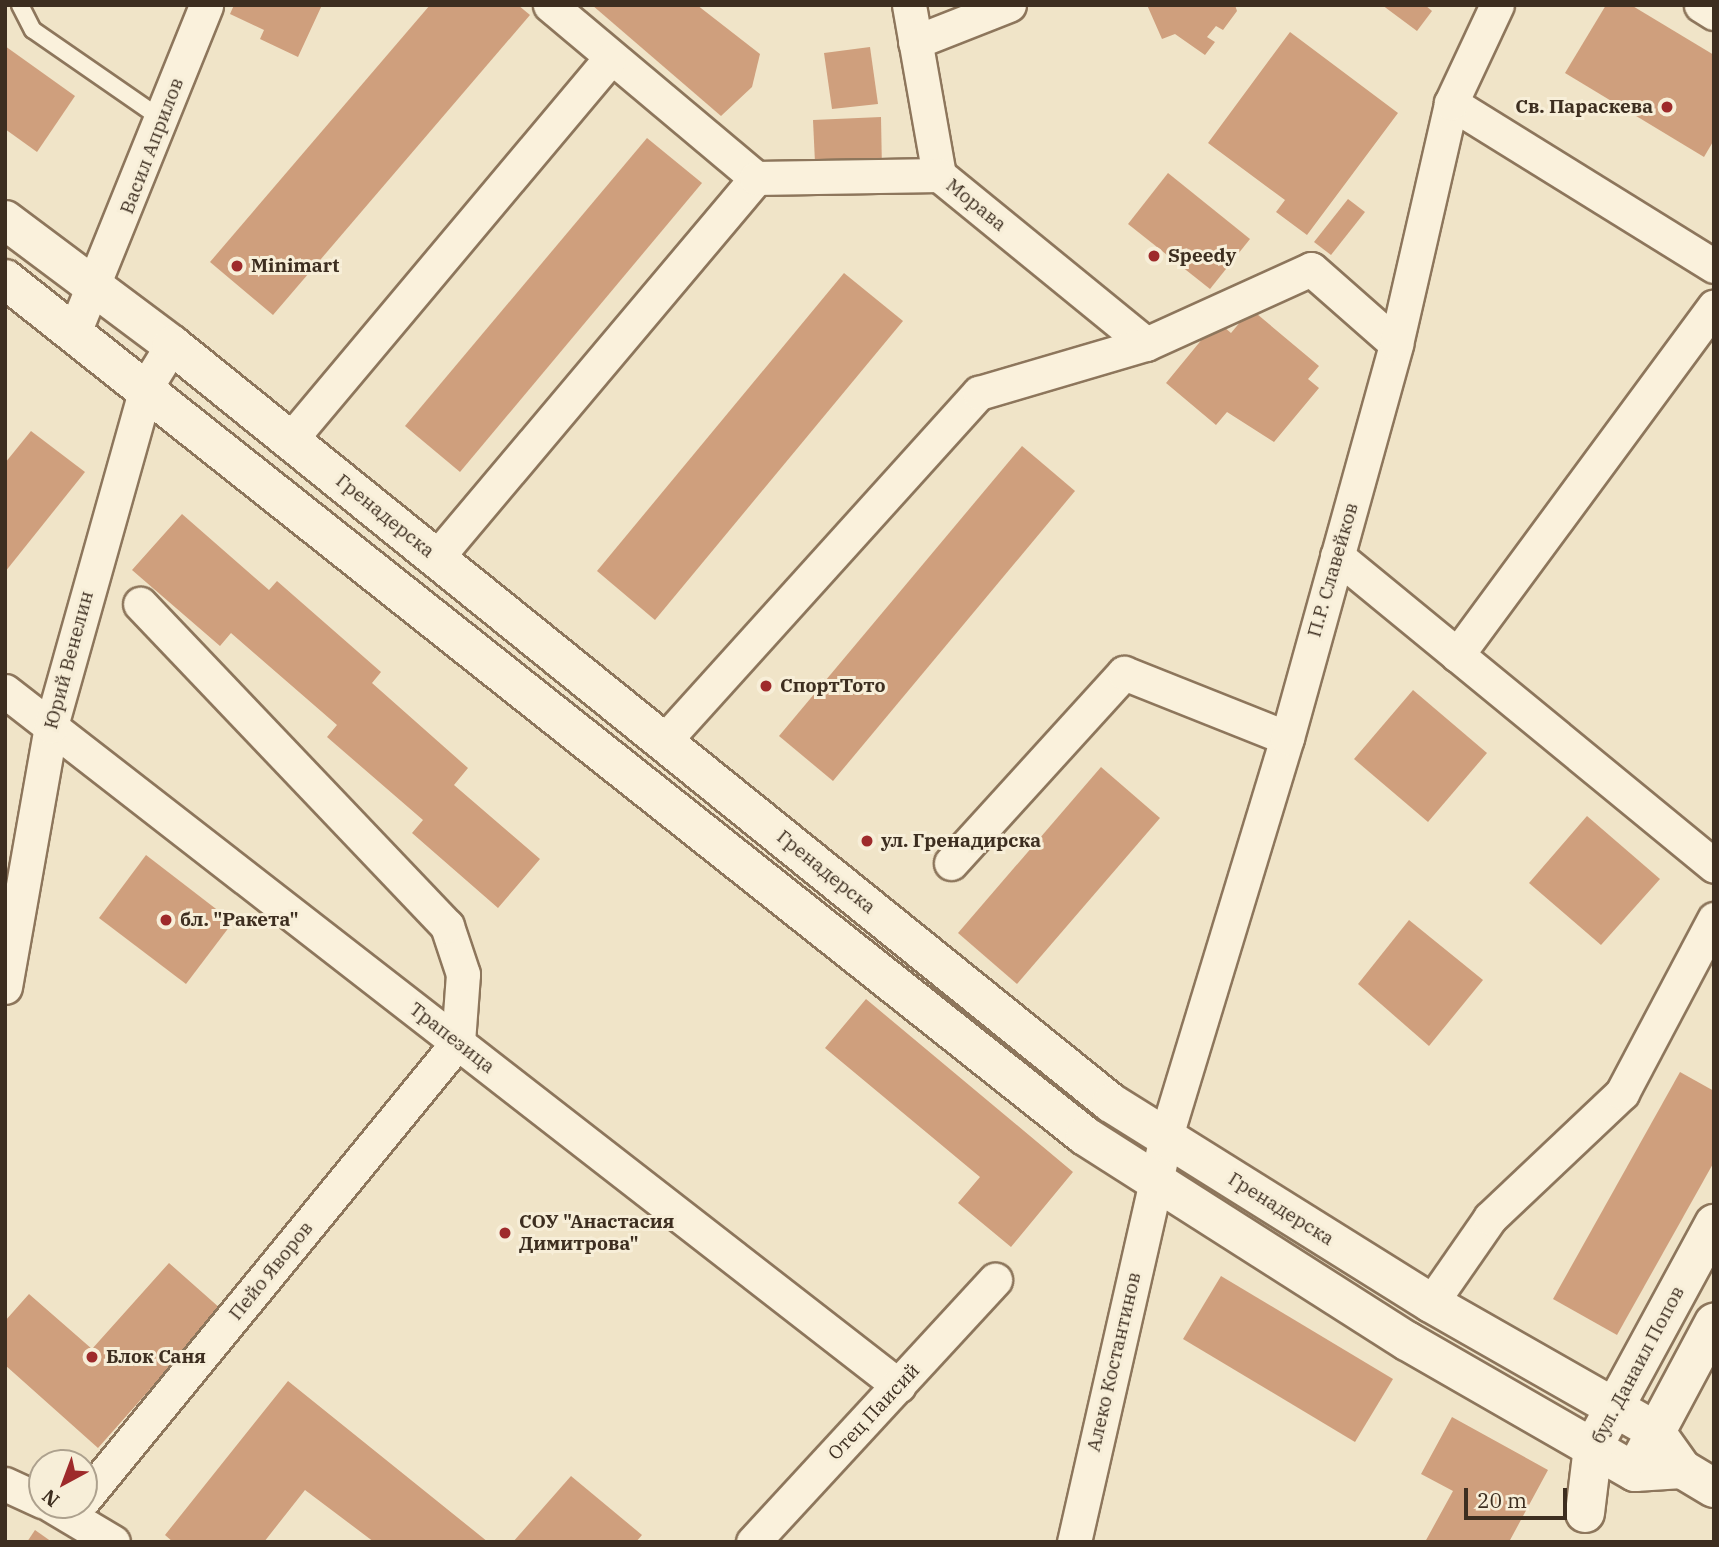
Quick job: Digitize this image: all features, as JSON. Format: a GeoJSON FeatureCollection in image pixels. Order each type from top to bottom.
{"type":"FeatureCollection","features":[{"type":"Feature","properties":{"kind":"street","name":"Васил Априлов"},"geometry":{"type":"LineString","coordinates":[[75,330],[97,286],[206,5]]}},
{"type":"Feature","properties":{"kind":"street"},"geometry":{"type":"LineString","coordinates":[[550,5],[609,60],[756,178],[939,175]]}},
{"type":"Feature","properties":{"kind":"street","name":"Морава"},"geometry":{"type":"LineString","coordinates":[[909,5],[939,175],[1146,344]]}},
{"type":"Feature","properties":{"kind":"street"},"geometry":{"type":"LineString","coordinates":[[915,42],[1009,5]]}},
{"type":"Feature","properties":{"kind":"street","name":"П.Р. Славейков"},"geometry":{"type":"LineString","coordinates":[[1166,1136],[1287,738],[1396,344],[1451,103],[1497,5]]}},
{"type":"Feature","properties":{"kind":"street"},"geometry":{"type":"LineString","coordinates":[[1701,5],[1714,13]]}},
{"type":"Feature","properties":{"kind":"street"},"geometry":{"type":"LineString","coordinates":[[290,440],[609,60]]}},
{"type":"Feature","properties":{"kind":"street"},"geometry":{"type":"LineString","coordinates":[[1451,103],[1714,266]]}},
{"type":"Feature","properties":{"kind":"street"},"geometry":{"type":"LineString","coordinates":[[437,557],[756,178]]}},
{"type":"Feature","properties":{"kind":"street","name":"Гренадерска"},"geometry":{"type":"LineString","coordinates":[[5,220],[97,286],[172,345],[665,740],[1111,1103],[1432,1303],[1655,1431],[1698,1478]]}},
{"type":"Feature","properties":{"kind":"street"},"geometry":{"type":"LineString","coordinates":[[665,740],[979,393],[1146,344],[1311,269],[1396,344]]}},
{"type":"Feature","properties":{"kind":"street"},"geometry":{"type":"LineString","coordinates":[[5,279],[75,330],[1019,1086],[1154,1182],[1407,1341],[1635,1472]]}},
{"type":"Feature","properties":{"kind":"street"},"geometry":{"type":"LineString","coordinates":[[1457,655],[1714,306]]}},
{"type":"Feature","properties":{"kind":"street","name":"Юрий Венелин"},"geometry":{"type":"LineString","coordinates":[[5,987],[51,726],[146,387],[172,345]]}},
{"type":"Feature","properties":{"kind":"street"},"geometry":{"type":"LineString","coordinates":[[1337,556],[1714,866]]}},
{"type":"Feature","properties":{"kind":"street"},"geometry":{"type":"LineString","coordinates":[[141,604],[447,926],[463,974],[458,1042]]}},
{"type":"Feature","properties":{"kind":"street"},"geometry":{"type":"LineString","coordinates":[[951,863],[1124,673],[1287,738]]}},
{"type":"Feature","properties":{"kind":"street","name":"Трапезица"},"geometry":{"type":"LineString","coordinates":[[5,691],[899,1386]]}},
{"type":"Feature","properties":{"kind":"street"},"geometry":{"type":"LineString","coordinates":[[1432,1303],[1490,1218],[1622,1093],[1714,919]]}},
{"type":"Feature","properties":{"kind":"street","name":"Пейо Яворов"},"geometry":{"type":"LineString","coordinates":[[98,1467],[458,1042]]}},
{"type":"Feature","properties":{"kind":"street","name":"Алеко Костантинов"},"geometry":{"type":"LineString","coordinates":[[1074,1542],[1166,1136]]}},
{"type":"Feature","properties":{"kind":"street","name":"бул. Данаил Попов"},"geometry":{"type":"LineString","coordinates":[[1578,1528],[1593,1447],[1714,1224]]}},
{"type":"Feature","properties":{"kind":"street","name":"Отец Паисий"},"geometry":{"type":"LineString","coordinates":[[753,1542],[995,1280]]}},
{"type":"Feature","properties":{"kind":"street","name":"бул. Данаил Попов"},"geometry":{"type":"LineString","coordinates":[[1578,1528],[1635,1472],[1714,1323]]}},
{"type":"Feature","properties":{"kind":"street","name":"Гренадерска"},"geometry":{"type":"LineString","coordinates":[[1635,1472],[1698,1478]]}},
{"type":"Feature","properties":{"kind":"street"},"geometry":{"type":"LineString","coordinates":[[5,1484],[28,1492]]}},
{"type":"Feature","properties":{"kind":"street"},"geometry":{"type":"LineString","coordinates":[[84,1519],[113,1542]]}},
{"type":"Feature","properties":{"kind":"lane"},"geometry":{"type":"LineString","coordinates":[[20,5],[33,30],[163,120]]}},
{"type":"Feature","properties":{"kind":"building"},"geometry":{"type":"Polygon","coordinates":[[[234,5],[322,5],[298,57],[260,39],[264,30],[230,14],[234,5]]]}},
{"type":"Feature","properties":{"kind":"building"},"geometry":{"type":"Polygon","coordinates":[[[430,5],[518,5],[530,15],[273,315],[210,262],[430,5]]]}},
{"type":"Feature","properties":{"kind":"building"},"geometry":{"type":"Polygon","coordinates":[[[592,5],[697,5],[760,54],[752,87],[721,116],[592,5]]]}},
{"type":"Feature","properties":{"kind":"building"},"geometry":{"type":"Polygon","coordinates":[[[1147,5],[1235,5],[1237,11],[1223,30],[1216,26],[1207,37],[1215,42],[1205,55],[1175,34],[1162,39],[1147,5]]]}},
{"type":"Feature","properties":{"kind":"building"},"geometry":{"type":"Polygon","coordinates":[[[1382,5],[1425,5],[1432,11],[1417,31],[1382,5]]]}},
{"type":"Feature","properties":{"kind":"building","name":"Св. Параскева"},"geometry":{"type":"Polygon","coordinates":[[[1606,5],[1631,5],[1714,55],[1714,140],[1704,157],[1565,73],[1606,5]]]}},
{"type":"Feature","properties":{"kind":"building"},"geometry":{"type":"Polygon","coordinates":[[[1290,32],[1398,113],[1307,235],[1276,212],[1285,200],[1208,143],[1290,32]]]}},
{"type":"Feature","properties":{"kind":"building"},"geometry":{"type":"Polygon","coordinates":[[[5,46],[75,96],[37,152],[5,129],[5,46]]]}},
{"type":"Feature","properties":{"kind":"building"},"geometry":{"type":"Polygon","coordinates":[[[870,47],[878,104],[832,109],[824,53],[870,47]]]}},
{"type":"Feature","properties":{"kind":"building"},"geometry":{"type":"Polygon","coordinates":[[[881,117],[882,171],[815,163],[813,120],[881,117]]]}},
{"type":"Feature","properties":{"kind":"building"},"geometry":{"type":"Polygon","coordinates":[[[647,138],[702,183],[460,472],[405,426],[647,138]]]}},
{"type":"Feature","properties":{"kind":"building"},"geometry":{"type":"Polygon","coordinates":[[[1168,173],[1250,239],[1210,289],[1128,224],[1168,173]]]}},
{"type":"Feature","properties":{"kind":"building"},"geometry":{"type":"Polygon","coordinates":[[[1348,199],[1365,212],[1331,255],[1314,242],[1348,199]]]}},
{"type":"Feature","properties":{"kind":"building"},"geometry":{"type":"Polygon","coordinates":[[[844,273],[903,321],[655,620],[597,571],[844,273]]]}},
{"type":"Feature","properties":{"kind":"building"},"geometry":{"type":"Polygon","coordinates":[[[1251,309],[1319,366],[1308,379],[1319,388],[1274,442],[1227,412],[1216,425],[1166,383],[1217,321],[1231,333],[1251,309]]]}},
{"type":"Feature","properties":{"kind":"building"},"geometry":{"type":"Polygon","coordinates":[[[31,431],[85,472],[5,572],[5,463],[31,431]]]}},
{"type":"Feature","properties":{"kind":"building"},"geometry":{"type":"Polygon","coordinates":[[[1022,446],[1075,491],[833,781],[779,736],[1022,446]]]}},
{"type":"Feature","properties":{"kind":"building"},"geometry":{"type":"Polygon","coordinates":[[[182,514],[269,590],[277,581],[381,672],[372,683],[468,768],[454,785],[540,859],[498,908],[412,833],[423,820],[327,737],[337,725],[231,633],[220,646],[132,570],[182,514]]]}},
{"type":"Feature","properties":{"kind":"building"},"geometry":{"type":"Polygon","coordinates":[[[1413,690],[1487,753],[1428,822],[1354,759],[1413,690]]]}},
{"type":"Feature","properties":{"kind":"building"},"geometry":{"type":"Polygon","coordinates":[[[1101,767],[1160,818],[1017,984],[958,933],[1101,767]]]}},
{"type":"Feature","properties":{"kind":"building"},"geometry":{"type":"Polygon","coordinates":[[[1587,816],[1660,879],[1601,945],[1529,883],[1587,816]]]}},
{"type":"Feature","properties":{"kind":"building","name":"бл. \"Ракета\""},"geometry":{"type":"Polygon","coordinates":[[[146,855],[233,922],[186,984],[99,918],[146,855]]]}},
{"type":"Feature","properties":{"kind":"building"},"geometry":{"type":"Polygon","coordinates":[[[1409,920],[1483,980],[1429,1046],[1358,984],[1409,920]]]}},
{"type":"Feature","properties":{"kind":"building"},"geometry":{"type":"Polygon","coordinates":[[[866,999],[1073,1172],[1011,1247],[958,1203],[980,1177],[825,1048],[866,999]]]}},
{"type":"Feature","properties":{"kind":"building"},"geometry":{"type":"Polygon","coordinates":[[[1680,1072],[1714,1091],[1714,1162],[1617,1335],[1553,1299],[1680,1072]]]}},
{"type":"Feature","properties":{"kind":"building","name":"Блок Саня"},"geometry":{"type":"Polygon","coordinates":[[[169,1263],[221,1309],[98,1448],[5,1365],[5,1321],[29,1294],[92,1349],[169,1263]]]}},
{"type":"Feature","properties":{"kind":"building"},"geometry":{"type":"Polygon","coordinates":[[[1221,1276],[1393,1379],[1355,1442],[1183,1339],[1221,1276]]]}},
{"type":"Feature","properties":{"kind":"building"},"geometry":{"type":"Polygon","coordinates":[[[288,1381],[488,1542],[374,1542],[305,1490],[264,1542],[173,1542],[165,1535],[288,1381]]]}},
{"type":"Feature","properties":{"kind":"building"},"geometry":{"type":"Polygon","coordinates":[[[1452,1417],[1548,1470],[1509,1542],[1425,1542],[1453,1491],[1421,1474],[1452,1417]]]}},
{"type":"Feature","properties":{"kind":"building"},"geometry":{"type":"Polygon","coordinates":[[[571,1476],[642,1535],[636,1542],[513,1542],[571,1476]]]}},
{"type":"Feature","properties":{"kind":"building"},"geometry":{"type":"Polygon","coordinates":[[[35,1530],[52,1542],[27,1542],[35,1530]]]}},
{"type":"Feature","properties":{"kind":"place","name":"Св. Параскева"},"geometry":{"type":"Point","coordinates":[1667,107]}},
{"type":"Feature","properties":{"kind":"place","name":"Speedy"},"geometry":{"type":"Point","coordinates":[1154,256]}},
{"type":"Feature","properties":{"kind":"place","name":"Minimart"},"geometry":{"type":"Point","coordinates":[237,266]}},
{"type":"Feature","properties":{"kind":"place","name":"СпортТото"},"geometry":{"type":"Point","coordinates":[766,686]}},
{"type":"Feature","properties":{"kind":"place","name":"ул. Гренадирска"},"geometry":{"type":"Point","coordinates":[867,841]}},
{"type":"Feature","properties":{"kind":"place","name":"бл. \"Ракета\""},"geometry":{"type":"Point","coordinates":[166,920]}},
{"type":"Feature","properties":{"kind":"place","name":"СОУ \"Анастасия Димитрова\""},"geometry":{"type":"Point","coordinates":[505,1233]}},
{"type":"Feature","properties":{"kind":"place","name":"Блок Саня"},"geometry":{"type":"Point","coordinates":[92,1357]}}]}
